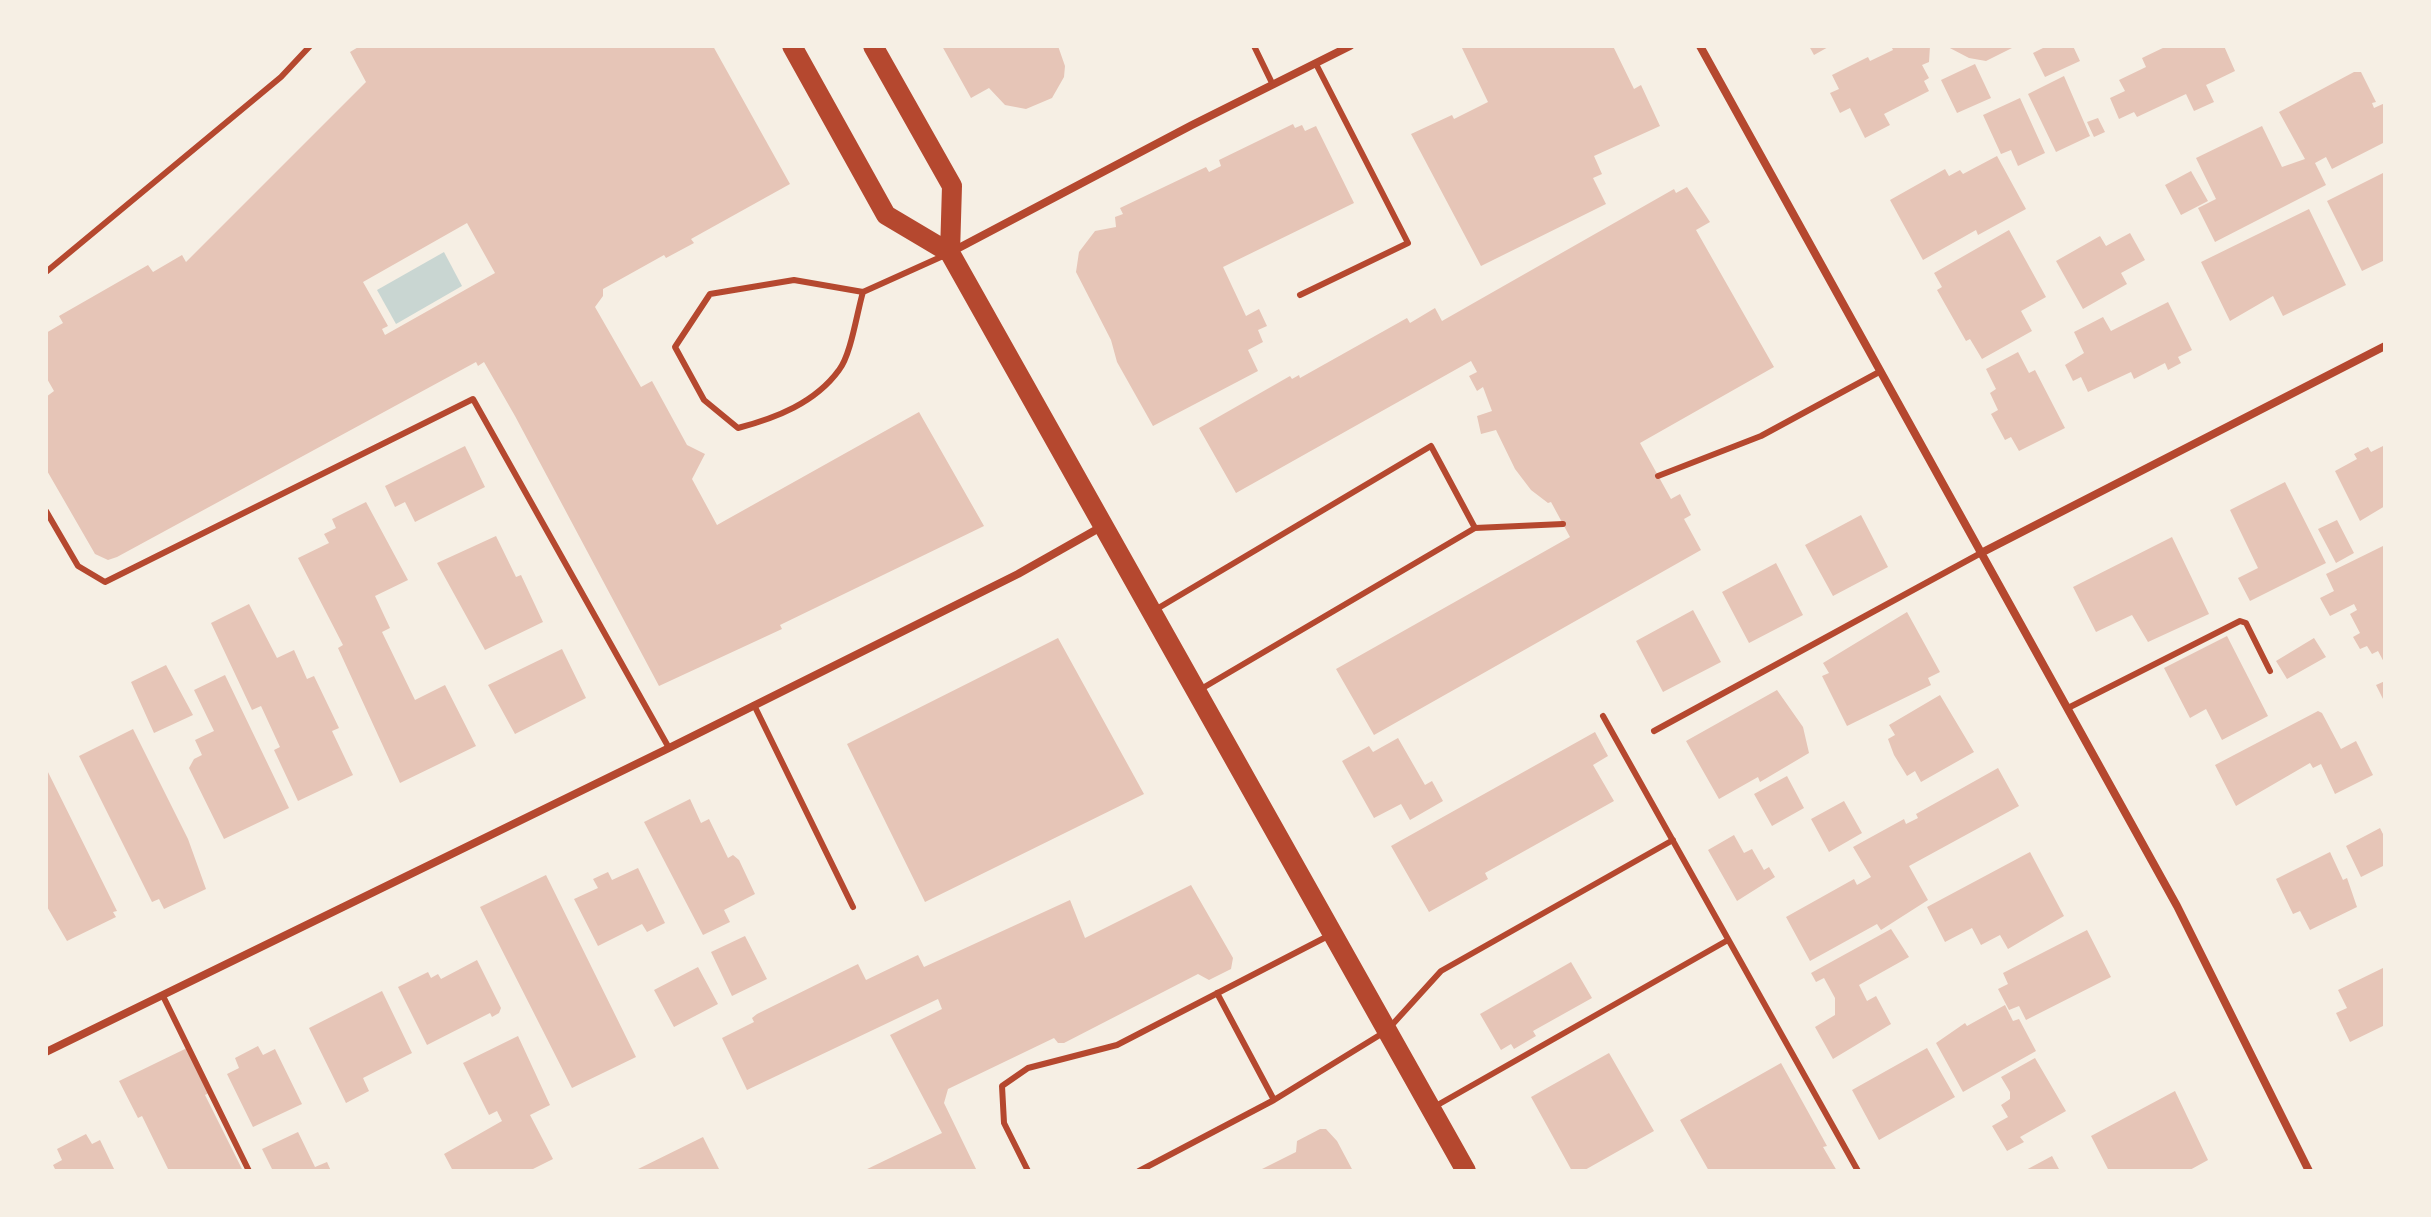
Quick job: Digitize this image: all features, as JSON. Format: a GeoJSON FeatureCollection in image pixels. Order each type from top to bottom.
{"type":"FeatureCollection","features":[{"type":"Feature","properties":{"kind":"main road"},"geometry":{"type":"LineString","coordinates":[[792,46],[886,215],[950,253],[1466,1171]]}},
{"type":"Feature","properties":{"kind":"main road"},"geometry":{"type":"LineString","coordinates":[[873,46],[952,186],[950,253]]}},
{"type":"Feature","properties":{"kind":"street"},"geometry":{"type":"LineString","coordinates":[[950,253],[1350,46]]}},
{"type":"Feature","properties":{"kind":"street"},"geometry":{"type":"LineString","coordinates":[[1700,46],[2177,906],[2309,1171]]}},
{"type":"Feature","properties":{"kind":"street"},"geometry":{"type":"LineString","coordinates":[[1981,553],[2385,346]]}},
{"type":"Feature","properties":{"kind":"street"},"geometry":{"type":"LineString","coordinates":[[46,1052],[669,748],[1018,574],[1105,525]]}},
{"type":"Feature","properties":{"kind":"lane"},"geometry":{"type":"LineString","coordinates":[[46,272],[281,77],[310,46]]}},
{"type":"Feature","properties":{"kind":"lane"},"geometry":{"type":"LineString","coordinates":[[1254,46],[1273,85]]}},
{"type":"Feature","properties":{"kind":"lane"},"geometry":{"type":"LineString","coordinates":[[1300,295],[1408,243],[1316,64]]}},
{"type":"Feature","properties":{"kind":"lane"},"geometry":{"type":"LineString","coordinates":[[863,292],[841,369],[803,404],[764,421],[738,428],[715,410],[704,400],[675,347],[710,294],[794,280],[863,292],[950,253]]}},
{"type":"Feature","properties":{"kind":"lane"},"geometry":{"type":"LineString","coordinates":[[1658,476],[1761,436],[1881,371]]}},
{"type":"Feature","properties":{"kind":"lane"},"geometry":{"type":"LineString","coordinates":[[46,511],[78,566],[105,582],[473,399],[669,748]]}},
{"type":"Feature","properties":{"kind":"lane"},"geometry":{"type":"LineString","coordinates":[[1152,611],[1431,446],[1475,528]]}},
{"type":"Feature","properties":{"kind":"lane"},"geometry":{"type":"LineString","coordinates":[[1198,691],[1475,528],[1563,524]]}},
{"type":"Feature","properties":{"kind":"lane"},"geometry":{"type":"LineString","coordinates":[[1654,731],[1981,553]]}},
{"type":"Feature","properties":{"kind":"lane"},"geometry":{"type":"LineString","coordinates":[[2068,708],[2240,621],[2246,623],[2270,671]]}},
{"type":"Feature","properties":{"kind":"lane"},"geometry":{"type":"LineString","coordinates":[[754,705],[853,907]]}},
{"type":"Feature","properties":{"kind":"lane"},"geometry":{"type":"LineString","coordinates":[[1603,716],[1858,1171]]}},
{"type":"Feature","properties":{"kind":"lane"},"geometry":{"type":"LineString","coordinates":[[1139,1171],[1274,1100],[1387,1030],[1441,971],[1673,840]]}},
{"type":"Feature","properties":{"kind":"lane"},"geometry":{"type":"LineString","coordinates":[[1028,1171],[1004,1123],[1002,1086],[1028,1068],[1117,1045],[1333,933]]}},
{"type":"Feature","properties":{"kind":"lane"},"geometry":{"type":"LineString","coordinates":[[1431,1109],[1728,940]]}},
{"type":"Feature","properties":{"kind":"lane"},"geometry":{"type":"LineString","coordinates":[[1217,993],[1274,1100]]}},
{"type":"Feature","properties":{"kind":"lane"},"geometry":{"type":"LineString","coordinates":[[163,996],[249,1171]]}},
{"type":"Feature","properties":{"kind":"shaded area"},"geometry":{"type":"Polygon","coordinates":[[[444,252],[462,286],[396,324],[377,290],[444,252]]]}},
{"type":"Feature","properties":{"kind":"building"},"geometry":{"type":"Polygon","coordinates":[[[360,46],[713,46],[790,184],[691,239],[694,243],[666,258],[664,255],[603,289],[603,296],[595,307],[641,387],[652,381],[687,445],[705,454],[692,479],[717,525],[919,412],[984,526],[780,625],[782,629],[659,686],[515,416],[484,362],[478,366],[476,362],[117,557],[108,560],[95,554],[46,469],[46,397],[54,391],[46,377],[46,333],[63,323],[59,316],[148,265],[153,272],[182,255],[186,262],[366,82],[350,52],[360,46]],[[467,223],[363,282],[388,326],[382,329],[385,335],[495,273],[467,223]]]}},
{"type":"Feature","properties":{"kind":"building"},"geometry":{"type":"Polygon","coordinates":[[[942,46],[1058,46],[1065,66],[1064,77],[1052,98],[1026,109],[1005,105],[989,88],[971,98],[942,46]]]}},
{"type":"Feature","properties":{"kind":"building"},"geometry":{"type":"Polygon","coordinates":[[[1461,46],[1613,46],[1634,89],[1641,85],[1660,126],[1594,156],[1602,174],[1593,178],[1606,204],[1481,266],[1411,134],[1452,115],[1454,119],[1488,102],[1461,46]]]}},
{"type":"Feature","properties":{"kind":"building"},"geometry":{"type":"Polygon","coordinates":[[[1809,46],[1830,46],[1814,55],[1809,46]]]}},
{"type":"Feature","properties":{"kind":"building"},"geometry":{"type":"Polygon","coordinates":[[[1891,46],[1930,46],[1929,62],[1922,65],[1929,78],[1924,81],[1929,91],[1884,114],[1890,125],[1865,138],[1850,108],[1840,113],[1830,93],[1839,89],[1832,75],[1868,57],[1870,61],[1893,50],[1891,46]]]}},
{"type":"Feature","properties":{"kind":"building"},"geometry":{"type":"Polygon","coordinates":[[[1946,46],[2016,46],[1986,61],[1969,58],[1946,46]]]}},
{"type":"Feature","properties":{"kind":"building"},"geometry":{"type":"Polygon","coordinates":[[[2047,46],[2073,46],[2080,61],[2045,77],[2033,53],[2047,46]]]}},
{"type":"Feature","properties":{"kind":"building"},"geometry":{"type":"Polygon","coordinates":[[[2167,46],[2224,46],[2235,71],[2206,85],[2214,102],[2194,111],[2186,94],[2137,117],[2134,112],[2119,119],[2110,98],[2125,91],[2119,80],[2146,67],[2142,58],[2167,46]]]}},
{"type":"Feature","properties":{"kind":"building"},"geometry":{"type":"Polygon","coordinates":[[[1975,64],[1991,98],[1957,113],[1941,80],[1975,64]]]}},
{"type":"Feature","properties":{"kind":"building"},"geometry":{"type":"Polygon","coordinates":[[[2354,72],[2361,72],[2376,102],[2372,103],[2374,108],[2385,103],[2385,142],[2332,169],[2326,157],[2315,163],[2326,185],[2215,242],[2198,208],[2216,199],[2196,158],[2262,126],[2282,167],[2305,159],[2279,112],[2354,72]]]}},
{"type":"Feature","properties":{"kind":"building"},"geometry":{"type":"Polygon","coordinates":[[[2064,76],[2090,136],[2056,152],[2028,94],[2064,76]]]}},
{"type":"Feature","properties":{"kind":"building"},"geometry":{"type":"Polygon","coordinates":[[[2020,98],[2045,153],[2018,166],[2011,150],[2001,154],[1983,115],[2020,98]]]}},
{"type":"Feature","properties":{"kind":"building"},"geometry":{"type":"Polygon","coordinates":[[[2098,118],[2105,132],[2094,137],[2087,122],[2098,118]]]}},
{"type":"Feature","properties":{"kind":"building"},"geometry":{"type":"Polygon","coordinates":[[[1293,124],[1295,128],[1302,125],[1305,131],[1316,126],[1354,203],[1223,267],[1246,316],[1259,309],[1267,326],[1258,330],[1263,342],[1248,350],[1258,371],[1153,426],[1117,362],[1111,340],[1076,272],[1079,252],[1095,231],[1116,227],[1115,217],[1123,214],[1120,208],[1206,167],[1209,172],[1221,166],[1219,160],[1293,124]]]}},
{"type":"Feature","properties":{"kind":"building"},"geometry":{"type":"Polygon","coordinates":[[[1997,156],[2026,209],[1978,235],[1976,230],[1923,260],[1890,200],[1945,169],[1949,176],[1960,170],[1963,174],[1997,156]]]}},
{"type":"Feature","properties":{"kind":"building"},"geometry":{"type":"Polygon","coordinates":[[[2191,171],[2208,201],[2181,215],[2165,185],[2191,171]]]}},
{"type":"Feature","properties":{"kind":"building"},"geometry":{"type":"Polygon","coordinates":[[[2385,172],[2385,260],[2362,271],[2327,201],[2385,172]]]}},
{"type":"Feature","properties":{"kind":"building"},"geometry":{"type":"Polygon","coordinates":[[[1687,187],[1710,222],[1696,230],[1774,367],[1640,443],[1671,499],[1680,494],[1691,515],[1684,519],[1701,550],[1374,735],[1336,669],[1570,537],[1551,502],[1548,503],[1531,490],[1515,469],[1496,430],[1481,434],[1477,416],[1492,411],[1483,387],[1477,391],[1469,376],[1477,372],[1471,361],[1236,493],[1199,428],[1290,376],[1292,379],[1299,375],[1300,378],[1407,318],[1410,323],[1435,308],[1442,321],[1674,189],[1676,193],[1687,187]]]}},
{"type":"Feature","properties":{"kind":"building"},"geometry":{"type":"Polygon","coordinates":[[[2309,209],[2346,285],[2283,316],[2273,296],[2230,321],[2201,262],[2309,209]]]}},
{"type":"Feature","properties":{"kind":"building"},"geometry":{"type":"Polygon","coordinates":[[[2009,230],[2046,297],[2021,311],[2032,331],[1982,359],[1970,339],[1966,341],[1937,290],[1942,287],[1934,273],[2009,230]]]}},
{"type":"Feature","properties":{"kind":"building"},"geometry":{"type":"Polygon","coordinates":[[[2130,233],[2145,260],[2121,273],[2127,284],[2083,309],[2056,261],[2100,236],[2106,246],[2130,233]]]}},
{"type":"Feature","properties":{"kind":"building"},"geometry":{"type":"Polygon","coordinates":[[[2168,302],[2192,350],[2178,357],[2181,363],[2168,370],[2165,363],[2134,379],[2131,372],[2088,392],[2081,377],[2073,381],[2065,365],[2084,353],[2074,332],[2103,317],[2111,331],[2168,302]]]}},
{"type":"Feature","properties":{"kind":"building"},"geometry":{"type":"Polygon","coordinates":[[[2018,352],[2029,373],[2035,370],[2065,428],[2019,451],[2011,437],[2005,440],[1991,414],[1998,410],[1990,393],[1996,389],[1986,369],[2018,352]]]}},
{"type":"Feature","properties":{"kind":"building"},"geometry":{"type":"Polygon","coordinates":[[[2385,445],[2385,506],[2360,521],[2335,471],[2357,459],[2354,454],[2368,447],[2371,452],[2385,445]]]}},
{"type":"Feature","properties":{"kind":"building"},"geometry":{"type":"Polygon","coordinates":[[[465,446],[485,487],[415,522],[405,502],[395,507],[385,486],[465,446]]]}},
{"type":"Feature","properties":{"kind":"building"},"geometry":{"type":"Polygon","coordinates":[[[2285,482],[2326,563],[2250,601],[2238,578],[2258,568],[2230,510],[2285,482]]]}},
{"type":"Feature","properties":{"kind":"building"},"geometry":{"type":"Polygon","coordinates":[[[366,502],[408,580],[375,596],[390,628],[382,632],[415,700],[445,685],[476,746],[400,783],[338,648],[343,645],[298,558],[329,543],[324,534],[336,528],[332,519],[366,502]]]}},
{"type":"Feature","properties":{"kind":"building"},"geometry":{"type":"Polygon","coordinates":[[[1861,515],[1888,567],[1833,596],[1805,545],[1861,515]]]}},
{"type":"Feature","properties":{"kind":"building"},"geometry":{"type":"Polygon","coordinates":[[[2337,520],[2354,553],[2336,563],[2318,529],[2337,520]]]}},
{"type":"Feature","properties":{"kind":"building"},"geometry":{"type":"Polygon","coordinates":[[[496,536],[516,577],[521,575],[543,622],[485,650],[437,563],[496,536]]]}},
{"type":"Feature","properties":{"kind":"building"},"geometry":{"type":"Polygon","coordinates":[[[2172,537],[2209,614],[2148,642],[2132,615],[2096,632],[2073,587],[2172,537]]]}},
{"type":"Feature","properties":{"kind":"building"},"geometry":{"type":"Polygon","coordinates":[[[2385,545],[2385,664],[2378,651],[2372,654],[2367,646],[2360,649],[2353,637],[2360,633],[2350,614],[2357,610],[2354,604],[2330,616],[2320,598],[2334,591],[2326,574],[2385,545]]]}},
{"type":"Feature","properties":{"kind":"building"},"geometry":{"type":"Polygon","coordinates":[[[1776,563],[1803,615],[1749,643],[1722,592],[1776,563]]]}},
{"type":"Feature","properties":{"kind":"building"},"geometry":{"type":"Polygon","coordinates":[[[249,604],[277,658],[294,650],[307,679],[314,676],[339,728],[332,731],[353,775],[298,801],[274,750],[280,747],[261,706],[252,710],[211,623],[249,604]]]}},
{"type":"Feature","properties":{"kind":"building"},"geometry":{"type":"Polygon","coordinates":[[[1693,610],[1721,662],[1663,692],[1636,641],[1693,610]]]}},
{"type":"Feature","properties":{"kind":"building"},"geometry":{"type":"Polygon","coordinates":[[[1907,612],[1940,672],[1928,678],[1931,685],[1847,726],[1822,676],[1829,673],[1823,663],[1907,612]]]}},
{"type":"Feature","properties":{"kind":"building"},"geometry":{"type":"Polygon","coordinates":[[[2227,636],[2268,716],[2222,740],[2206,709],[2190,718],[2164,668],[2227,636]]]}},
{"type":"Feature","properties":{"kind":"building"},"geometry":{"type":"Polygon","coordinates":[[[1058,638],[1144,794],[925,902],[847,744],[1058,638]]]}},
{"type":"Feature","properties":{"kind":"building"},"geometry":{"type":"Polygon","coordinates":[[[2314,638],[2326,657],[2287,679],[2276,661],[2314,638]]]}},
{"type":"Feature","properties":{"kind":"building"},"geometry":{"type":"Polygon","coordinates":[[[562,649],[586,698],[515,734],[488,685],[562,649]]]}},
{"type":"Feature","properties":{"kind":"building"},"geometry":{"type":"Polygon","coordinates":[[[166,665],[193,715],[154,733],[131,682],[166,665]]]}},
{"type":"Feature","properties":{"kind":"building"},"geometry":{"type":"Polygon","coordinates":[[[225,675],[289,808],[224,839],[189,768],[194,759],[202,755],[195,740],[214,731],[194,690],[225,675]]]}},
{"type":"Feature","properties":{"kind":"building"},"geometry":{"type":"Polygon","coordinates":[[[2385,681],[2385,703],[2376,685],[2385,681]]]}},
{"type":"Feature","properties":{"kind":"building"},"geometry":{"type":"Polygon","coordinates":[[[1777,690],[1803,727],[1809,753],[1760,782],[1758,777],[1719,799],[1686,741],[1777,690]]]}},
{"type":"Feature","properties":{"kind":"building"},"geometry":{"type":"Polygon","coordinates":[[[1940,695],[1974,752],[1921,782],[1915,771],[1907,776],[1894,755],[1888,739],[1895,735],[1889,725],[1940,695]]]}},
{"type":"Feature","properties":{"kind":"building"},"geometry":{"type":"Polygon","coordinates":[[[2318,711],[2341,749],[2356,741],[2373,775],[2335,794],[2321,764],[2313,768],[2310,763],[2236,806],[2215,765],[2318,711]]]}},
{"type":"Feature","properties":{"kind":"building"},"geometry":{"type":"Polygon","coordinates":[[[133,729],[188,839],[206,889],[164,909],[159,899],[152,902],[79,756],[133,729]]]}},
{"type":"Feature","properties":{"kind":"building"},"geometry":{"type":"Polygon","coordinates":[[[1595,732],[1608,756],[1593,765],[1614,801],[1485,873],[1488,879],[1429,912],[1391,846],[1595,732]]]}},
{"type":"Feature","properties":{"kind":"building"},"geometry":{"type":"Polygon","coordinates":[[[1398,738],[1425,785],[1432,781],[1443,801],[1410,820],[1401,804],[1374,818],[1342,761],[1369,746],[1373,752],[1398,738]]]}},
{"type":"Feature","properties":{"kind":"building"},"geometry":{"type":"Polygon","coordinates":[[[46,768],[117,911],[113,912],[116,917],[67,941],[46,905],[46,768]]]}},
{"type":"Feature","properties":{"kind":"building"},"geometry":{"type":"Polygon","coordinates":[[[1998,768],[2019,806],[1909,866],[1928,900],[1881,930],[1877,924],[1810,961],[1786,917],[1854,879],[1857,885],[1871,877],[1853,847],[1904,819],[1906,824],[1918,818],[1916,814],[1998,768]]]}},
{"type":"Feature","properties":{"kind":"building"},"geometry":{"type":"Polygon","coordinates":[[[1787,776],[1804,808],[1772,826],[1754,794],[1787,776]]]}},
{"type":"Feature","properties":{"kind":"building"},"geometry":{"type":"Polygon","coordinates":[[[690,799],[701,823],[709,819],[728,858],[733,855],[739,860],[755,894],[724,910],[730,922],[703,935],[644,822],[690,799]]]}},
{"type":"Feature","properties":{"kind":"building"},"geometry":{"type":"Polygon","coordinates":[[[1844,801],[1862,833],[1829,852],[1811,819],[1844,801]]]}},
{"type":"Feature","properties":{"kind":"building"},"geometry":{"type":"Polygon","coordinates":[[[2380,828],[2385,838],[2385,865],[2361,877],[2346,846],[2380,828]]]}},
{"type":"Feature","properties":{"kind":"building"},"geometry":{"type":"Polygon","coordinates":[[[1734,835],[1744,853],[1752,849],[1764,870],[1769,867],[1775,877],[1737,901],[1708,850],[1734,835]]]}},
{"type":"Feature","properties":{"kind":"building"},"geometry":{"type":"Polygon","coordinates":[[[2030,852],[2064,916],[2008,949],[2000,935],[1981,945],[1972,928],[1945,942],[1927,907],[2030,852]]]}},
{"type":"Feature","properties":{"kind":"building"},"geometry":{"type":"Polygon","coordinates":[[[2330,852],[2343,880],[2347,878],[2357,907],[2310,930],[2300,911],[2293,914],[2276,879],[2330,852]]]}},
{"type":"Feature","properties":{"kind":"building"},"geometry":{"type":"Polygon","coordinates":[[[638,868],[665,923],[647,932],[642,924],[598,946],[574,899],[598,888],[593,879],[608,872],[612,880],[638,868]]]}},
{"type":"Feature","properties":{"kind":"building"},"geometry":{"type":"Polygon","coordinates":[[[546,875],[636,1057],[572,1088],[480,907],[546,875]]]}},
{"type":"Feature","properties":{"kind":"building"},"geometry":{"type":"Polygon","coordinates":[[[1191,885],[1233,958],[1231,969],[1209,980],[1198,974],[1064,1043],[1058,1043],[1054,1038],[948,1089],[944,1103],[977,1171],[863,1171],[942,1133],[890,1035],[942,1009],[938,999],[747,1090],[722,1038],[754,1022],[752,1018],[757,1014],[858,964],[866,980],[918,955],[924,967],[1070,900],[1085,938],[1191,885]]]}},
{"type":"Feature","properties":{"kind":"building"},"geometry":{"type":"Polygon","coordinates":[[[1891,929],[1909,957],[1859,985],[1867,1001],[1876,996],[1891,1024],[1833,1059],[1815,1027],[1835,1015],[1835,998],[1824,978],[1816,982],[1811,973],[1891,929]]]}},
{"type":"Feature","properties":{"kind":"building"},"geometry":{"type":"Polygon","coordinates":[[[2087,930],[2111,977],[2026,1020],[2019,1006],[2009,1010],[1998,989],[2008,984],[2003,973],[2087,930]]]}},
{"type":"Feature","properties":{"kind":"building"},"geometry":{"type":"Polygon","coordinates":[[[745,936],[767,979],[732,996],[711,952],[745,936]]]}},
{"type":"Feature","properties":{"kind":"building"},"geometry":{"type":"Polygon","coordinates":[[[477,960],[501,1008],[499,1013],[492,1017],[490,1013],[427,1045],[398,987],[428,972],[431,978],[438,974],[441,979],[477,960]]]}},
{"type":"Feature","properties":{"kind":"building"},"geometry":{"type":"Polygon","coordinates":[[[1571,962],[1592,998],[1533,1031],[1536,1036],[1514,1049],[1511,1044],[1501,1050],[1480,1014],[1571,962]]]}},
{"type":"Feature","properties":{"kind":"building"},"geometry":{"type":"Polygon","coordinates":[[[698,967],[718,1004],[674,1027],[654,990],[698,967]]]}},
{"type":"Feature","properties":{"kind":"building"},"geometry":{"type":"Polygon","coordinates":[[[2385,967],[2385,1025],[2350,1042],[2336,1013],[2347,1008],[2338,990],[2385,967]]]}},
{"type":"Feature","properties":{"kind":"building"},"geometry":{"type":"Polygon","coordinates":[[[382,991],[412,1053],[363,1078],[369,1091],[346,1103],[309,1028],[382,991]]]}},
{"type":"Feature","properties":{"kind":"building"},"geometry":{"type":"Polygon","coordinates":[[[2005,1005],[2013,1021],[2019,1019],[2036,1051],[1963,1092],[1936,1043],[1965,1023],[1967,1026],[2005,1005]]]}},
{"type":"Feature","properties":{"kind":"building"},"geometry":{"type":"Polygon","coordinates":[[[518,1036],[550,1105],[530,1115],[553,1159],[529,1171],[453,1171],[444,1154],[502,1121],[497,1111],[489,1115],[463,1063],[518,1036]]]}},
{"type":"Feature","properties":{"kind":"building"},"geometry":{"type":"Polygon","coordinates":[[[258,1046],[263,1055],[275,1049],[302,1104],[253,1127],[227,1074],[239,1068],[235,1058],[258,1046]]]}},
{"type":"Feature","properties":{"kind":"building"},"geometry":{"type":"Polygon","coordinates":[[[187,1048],[209,1093],[205,1095],[243,1171],[169,1171],[142,1116],[138,1118],[119,1081],[187,1048]]]}},
{"type":"Feature","properties":{"kind":"building"},"geometry":{"type":"Polygon","coordinates":[[[1927,1048],[1955,1097],[1879,1140],[1852,1090],[1927,1048]]]}},
{"type":"Feature","properties":{"kind":"building"},"geometry":{"type":"Polygon","coordinates":[[[1609,1053],[1654,1131],[1583,1171],[1572,1171],[1531,1097],[1609,1053]]]}},
{"type":"Feature","properties":{"kind":"building"},"geometry":{"type":"Polygon","coordinates":[[[2035,1058],[2066,1111],[2020,1137],[2024,1142],[2007,1151],[1992,1126],[2008,1117],[2001,1105],[2010,1099],[2010,1092],[2001,1077],[2035,1058]]]}},
{"type":"Feature","properties":{"kind":"building"},"geometry":{"type":"Polygon","coordinates":[[[1781,1063],[1827,1146],[1823,1147],[1837,1171],[1709,1171],[1680,1120],[1781,1063]]]}},
{"type":"Feature","properties":{"kind":"building"},"geometry":{"type":"Polygon","coordinates":[[[2175,1091],[2208,1160],[2188,1171],[2109,1171],[2091,1136],[2175,1091]]]}},
{"type":"Feature","properties":{"kind":"building"},"geometry":{"type":"Polygon","coordinates":[[[1326,1129],[1337,1141],[1353,1171],[1258,1171],[1296,1152],[1297,1141],[1326,1129]]]}},
{"type":"Feature","properties":{"kind":"building"},"geometry":{"type":"Polygon","coordinates":[[[298,1132],[315,1167],[327,1162],[331,1171],[273,1171],[262,1149],[298,1132]]]}},
{"type":"Feature","properties":{"kind":"building"},"geometry":{"type":"Polygon","coordinates":[[[86,1134],[92,1144],[100,1140],[115,1171],[56,1171],[53,1165],[62,1160],[57,1149],[86,1134]]]}},
{"type":"Feature","properties":{"kind":"building"},"geometry":{"type":"Polygon","coordinates":[[[703,1137],[720,1171],[634,1171],[703,1137]]]}},
{"type":"Feature","properties":{"kind":"building"},"geometry":{"type":"Polygon","coordinates":[[[2052,1156],[2060,1171],[2024,1171],[2052,1156]]]}}]}
